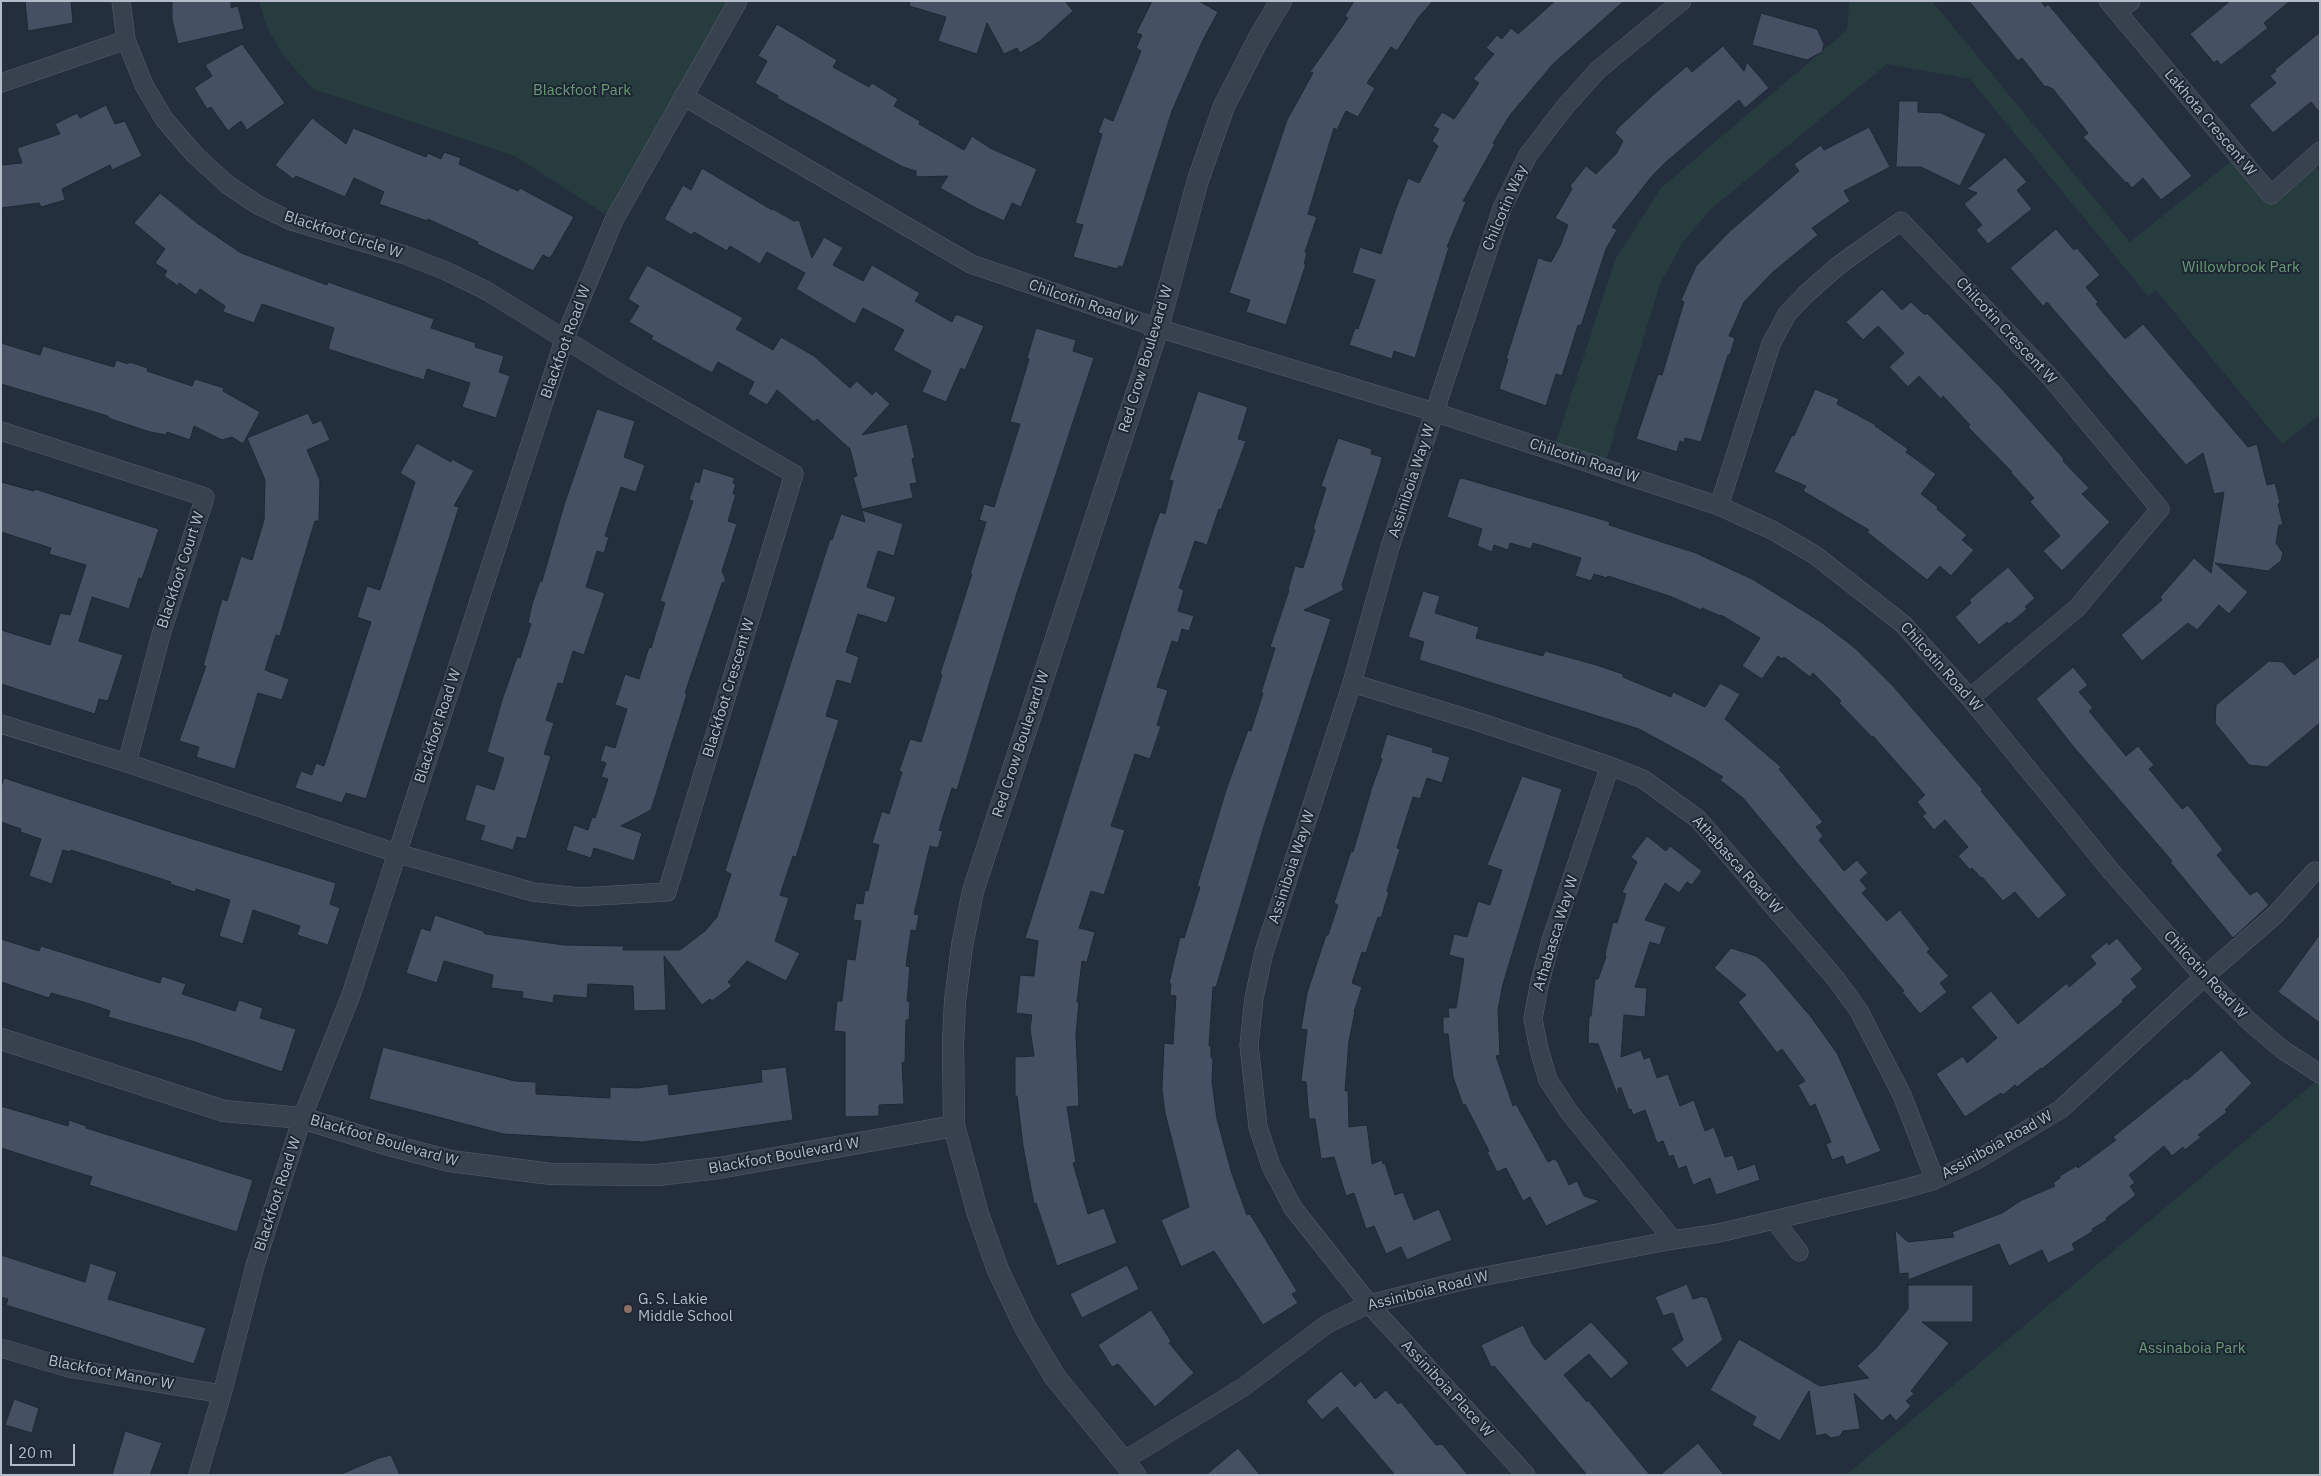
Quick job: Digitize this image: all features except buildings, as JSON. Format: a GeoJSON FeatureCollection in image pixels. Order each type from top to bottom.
{"type":"FeatureCollection","features":[{"type":"Feature","properties":{"kind":"street","name":"Blackfoot Circle W"},"geometry":{"type":"LineString","coordinates":[[121,1],[126,40],[144,85],[164,119],[195,156],[228,185],[258,205],[291,221],[405,255],[446,272],[487,291],[565,338]]}},
{"type":"Feature","properties":{"kind":"street","name":"Blackfoot Road W"},"geometry":{"type":"LineString","coordinates":[[198,1475],[222,1394],[255,1266],[302,1118],[351,995],[565,338],[614,220],[738,1]]}},
{"type":"Feature","properties":{"kind":"street","name":"Red Crow Boulevard W"},"geometry":{"type":"LineString","coordinates":[[1129,1468],[1055,1377],[1025,1327],[998,1270],[978,1214],[954,1126],[953,1043],[955,1001],[962,946],[973,891],[1158,328],[1198,180],[1224,106],[1260,36],[1281,1]]}},
{"type":"Feature","properties":{"kind":"street","name":"Chilcotin Way"},"geometry":{"type":"LineString","coordinates":[[1434,412],[1499,216],[1528,155],[1564,108],[1598,70],[1682,1]]}},
{"type":"Feature","properties":{"kind":"street","name":"Lakhota Crescent W"},"geometry":{"type":"LineString","coordinates":[[2118,5],[2271,194],[2320,151]]}},
{"type":"Feature","properties":{"kind":"street"},"geometry":{"type":"LineString","coordinates":[[1,83],[126,40]]}},
{"type":"Feature","properties":{"kind":"street","name":"Chilcotin Road W"},"geometry":{"type":"LineString","coordinates":[[683,96],[971,264],[1158,328],[1434,412],[1719,506],[1772,530],[1815,555],[1860,588],[1903,624],[1970,698],[2111,870],[2204,977],[2250,1023],[2283,1050],[2320,1074]]}},
{"type":"Feature","properties":{"kind":"street","name":"Chilcotin Crescent W"},"geometry":{"type":"LineString","coordinates":[[1719,506],[1770,344],[1787,314],[1806,294],[1839,265],[1901,221],[2051,378],[2160,509],[2077,608],[1970,698]]}},
{"type":"Feature","properties":{"kind":"street","name":"Blackfoot Crescent W"},"geometry":{"type":"LineString","coordinates":[[396,853],[533,892],[580,897],[667,892],[794,474],[624,376],[565,338]]}},
{"type":"Feature","properties":{"kind":"street","name":"Assiniboia Way W"},"geometry":{"type":"LineString","coordinates":[[1369,1304],[1293,1208],[1271,1166],[1258,1127],[1249,1044],[1254,998],[1264,952],[1352,683],[1390,547],[1434,412]]}},
{"type":"Feature","properties":{"kind":"street","name":"Blackfoot Court W"},"geometry":{"type":"LineString","coordinates":[[1,431],[205,497],[162,631],[127,763]]}},
{"type":"Feature","properties":{"kind":"street","name":"Athabasca Road W"},"geometry":{"type":"LineString","coordinates":[[1352,683],[1489,725],[1610,766],[1643,779],[1698,819],[1836,979],[1860,1012],[1902,1094],[1935,1180]]}},
{"type":"Feature","properties":{"kind":"street"},"geometry":{"type":"LineString","coordinates":[[1,724],[127,763],[396,853]]}},
{"type":"Feature","properties":{"kind":"street","name":"Athabasca Way W"},"geometry":{"type":"LineString","coordinates":[[1610,766],[1551,940],[1539,986],[1534,1019],[1539,1049],[1548,1080],[1569,1112],[1673,1240]]}},
{"type":"Feature","properties":{"kind":"street","name":"Assiniboia Road W"},"geometry":{"type":"LineString","coordinates":[[1129,1468],[1245,1386],[1326,1324],[1369,1304],[1465,1280],[1719,1233],[1774,1220],[1935,1180],[1977,1160],[2061,1109],[2204,977],[2275,916],[2314,871]]}},
{"type":"Feature","properties":{"kind":"street","name":"Blackfoot Boulevard W"},"geometry":{"type":"LineString","coordinates":[[1,1039],[224,1111],[302,1118],[450,1162],[550,1174],[657,1176],[719,1168],[954,1126]]}},
{"type":"Feature","properties":{"kind":"street"},"geometry":{"type":"LineString","coordinates":[[1774,1220],[1799,1252]]}},
{"type":"Feature","properties":{"kind":"street","name":"Assiniboia Place W"},"geometry":{"type":"LineString","coordinates":[[1369,1304],[1526,1475]]}},
{"type":"Feature","properties":{"kind":"street","name":"Blackfoot Manor W"},"geometry":{"type":"LineString","coordinates":[[1,1348],[69,1368],[222,1394]]}},
{"type":"Feature","properties":{"kind":"green space","name":"Blackfoot Park"},"geometry":{"type":"Polygon","coordinates":[[[259,1],[738,1],[614,220],[515,156],[313,89],[282,54],[266,25],[259,1]]]}},
{"type":"Feature","properties":{"kind":"green space","name":"Willowbrook Park"},"geometry":{"type":"Polygon","coordinates":[[[1849,1],[1932,1],[2130,242],[2238,156],[2271,195],[2309,160],[2320,173],[2320,414],[2282,444],[2156,290],[2148,296],[1970,79],[1887,64],[1711,209],[1683,242],[1660,284],[1604,467],[1553,450],[1616,258],[1661,188],[1847,30],[1849,1]]]}},
{"type":"Feature","properties":{"kind":"green space","name":"Assinaboia Park"},"geometry":{"type":"Polygon","coordinates":[[[2320,1078],[2320,1475],[1846,1475],[2320,1078]]]}},
{"type":"Feature","properties":{"kind":"place","name":"G. S. Lakie Middle School"},"geometry":{"type":"Point","coordinates":[628,1309]}}]}
